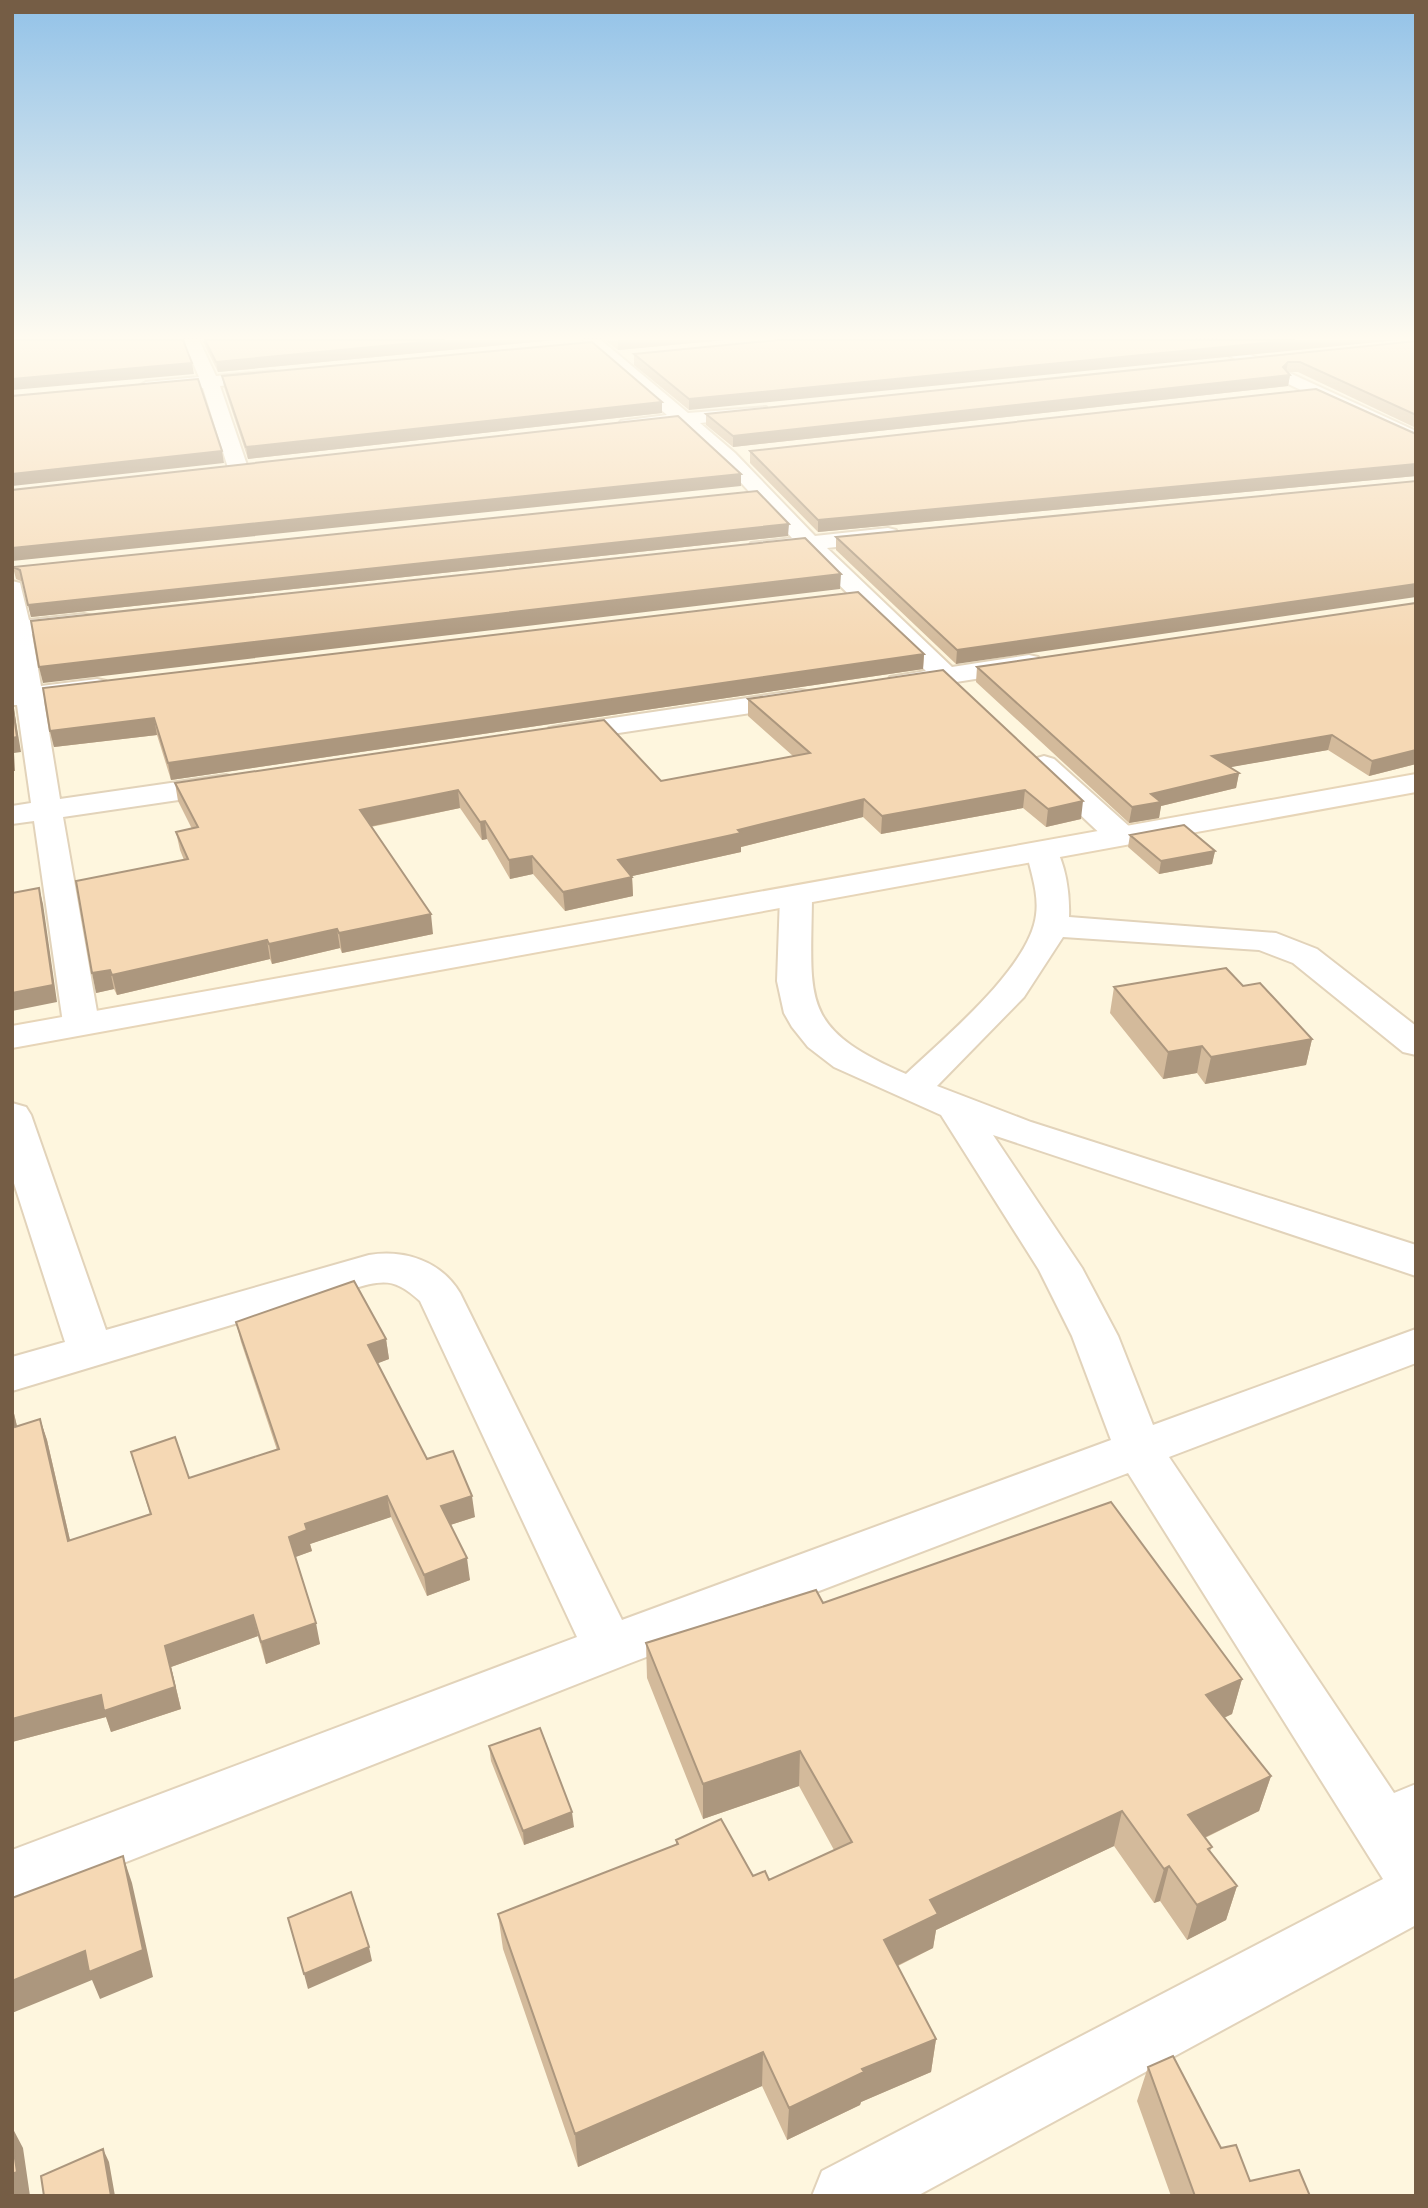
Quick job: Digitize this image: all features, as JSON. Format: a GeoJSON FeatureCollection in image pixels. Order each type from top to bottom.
{"type":"FeatureCollection","features":[{"type":"Feature","properties":{"kind":"street"},"geometry":{"type":"LineString","coordinates":[[230,443],[239,471]]}},
{"type":"Feature","properties":{"kind":"street"},"geometry":{"type":"LineString","coordinates":[[712,443],[809,542],[967,694]]}},
{"type":"Feature","properties":{"kind":"street"},"geometry":{"type":"LineString","coordinates":[[728,457],[755,454]]}},
{"type":"Feature","properties":{"kind":"street"},"geometry":{"type":"LineString","coordinates":[[735,496],[763,493]]}},
{"type":"Feature","properties":{"kind":"street"},"geometry":{"type":"LineString","coordinates":[[740,550],[917,532]]}},
{"type":"Feature","properties":{"kind":"street"},"geometry":{"type":"LineString","coordinates":[[17,576],[15,628],[20,696],[45,810],[81,1024]]}},
{"type":"Feature","properties":{"kind":"street"},"geometry":{"type":"LineString","coordinates":[[836,600],[864,596]]}},
{"type":"Feature","properties":{"kind":"street"},"geometry":{"type":"LineString","coordinates":[[15,628],[102,619]]}},
{"type":"Feature","properties":{"kind":"street"},"geometry":{"type":"LineString","coordinates":[[878,686],[1057,659]]}},
{"type":"Feature","properties":{"kind":"street"},"geometry":{"type":"LineString","coordinates":[[20,696],[124,684]]}},
{"type":"Feature","properties":{"kind":"street"},"geometry":{"type":"LineString","coordinates":[[535,738],[823,694]]}},
{"type":"Feature","properties":{"kind":"street"},"geometry":{"type":"LineString","coordinates":[[1028,750],[1120,835]]}},
{"type":"Feature","properties":{"kind":"street"},"geometry":{"type":"LineString","coordinates":[[12,815],[249,781]]}},
{"type":"Feature","properties":{"kind":"street"},"geometry":{"type":"LineString","coordinates":[[12,1037],[1416,783]]}},
{"type":"Feature","properties":{"kind":"street"},"geometry":{"type":"LineString","coordinates":[[912,1089],[999,1003],[1032,960],[1051,926],[1053,907],[1042,850]]}},
{"type":"Feature","properties":{"kind":"street"},"geometry":{"type":"LineString","coordinates":[[796,897],[798,1004],[810,1027],[835,1049],[867,1070],[956,1108],[1064,1146],[1242,1201],[1416,1262]]}},
{"type":"Feature","properties":{"kind":"street"},"geometry":{"type":"LineString","coordinates":[[1051,926],[1265,940],[1286,946],[1306,956],[1416,1044]]}},
{"type":"Feature","properties":{"kind":"street"},"geometry":{"type":"LineString","coordinates":[[956,1108],[1060,1268],[1096,1336],[1139,1449],[1400,1818],[1416,1878]]}},
{"type":"Feature","properties":{"kind":"street"},"geometry":{"type":"LineString","coordinates":[[12,1115],[90,1350]]}},
{"type":"Feature","properties":{"kind":"street"},"geometry":{"type":"LineString","coordinates":[[12,1374],[384,1265],[419,1273],[438,1293],[609,1648]]}},
{"type":"Feature","properties":{"kind":"street"},"geometry":{"type":"LineString","coordinates":[[12,1879],[609,1648],[1416,1345]]}},
{"type":"Feature","properties":{"kind":"street"},"geometry":{"type":"LineString","coordinates":[[847,2196],[1416,1893]]}},
{"type":"Feature","properties":{"kind":"building"},"geometry":{"type":"Polygon","coordinates":[[[12,443],[219,443],[222,451],[12,474],[12,443]]]}},
{"type":"Feature","properties":{"kind":"building"},"geometry":{"type":"Polygon","coordinates":[[[245,443],[283,443],[246,447],[245,443]]]}},
{"type":"Feature","properties":{"kind":"building"},"geometry":{"type":"Polygon","coordinates":[[[435,443],[707,443],[741,474],[12,548],[12,490],[435,443]]]}},
{"type":"Feature","properties":{"kind":"building"},"geometry":{"type":"Polygon","coordinates":[[[823,443],[1416,443],[1416,464],[818,520],[750,451],[823,443]]]}},
{"type":"Feature","properties":{"kind":"building"},"geometry":{"type":"Polygon","coordinates":[[[1416,481],[1416,584],[957,650],[836,537],[1416,481]]]}},
{"type":"Feature","properties":{"kind":"building"},"geometry":{"type":"Polygon","coordinates":[[[757,491],[789,524],[28,605],[20,570],[13,567],[757,491]]]}},
{"type":"Feature","properties":{"kind":"building"},"geometry":{"type":"Polygon","coordinates":[[[805,538],[841,574],[39,667],[31,621],[805,538]]]}},
{"type":"Feature","properties":{"kind":"building"},"geometry":{"type":"Polygon","coordinates":[[[858,592],[924,654],[168,763],[154,718],[50,731],[43,688],[858,592]]]}},
{"type":"Feature","properties":{"kind":"building"},"geometry":{"type":"Polygon","coordinates":[[[1416,603],[1416,750],[1372,761],[1332,735],[1212,756],[1239,773],[1151,794],[1161,802],[1132,807],[977,667],[1416,603]]]}},
{"type":"Feature","properties":{"kind":"building"},"geometry":{"type":"Polygon","coordinates":[[[943,670],[1083,801],[1048,809],[1025,790],[882,816],[864,799],[738,830],[741,833],[618,860],[632,877],[563,892],[532,856],[509,860],[485,821],[480,822],[458,790],[360,810],[431,914],[339,933],[337,929],[269,944],[267,940],[112,975],[110,970],[92,973],[76,881],[188,859],[176,832],[198,827],[175,783],[604,720],[661,781],[810,753],[748,699],[943,670]]]}},
{"type":"Feature","properties":{"kind":"building"},"geometry":{"type":"Polygon","coordinates":[[[12,701],[17,737],[12,738],[12,701]]]}},
{"type":"Feature","properties":{"kind":"building"},"geometry":{"type":"Polygon","coordinates":[[[1184,825],[1215,851],[1161,861],[1130,835],[1184,825]]]}},
{"type":"Feature","properties":{"kind":"building"},"geometry":{"type":"Polygon","coordinates":[[[39,888],[53,985],[12,993],[12,893],[39,888]]]}},
{"type":"Feature","properties":{"kind":"building"},"geometry":{"type":"Polygon","coordinates":[[[1226,968],[1243,986],[1260,983],[1312,1039],[1211,1057],[1202,1046],[1168,1052],[1114,987],[1226,968]]]}},
{"type":"Feature","properties":{"kind":"building"},"geometry":{"type":"Polygon","coordinates":[[[354,1281],[386,1339],[368,1345],[427,1459],[453,1451],[472,1496],[441,1506],[467,1558],[424,1575],[387,1496],[305,1524],[307,1530],[289,1537],[316,1623],[261,1642],[253,1615],[165,1646],[175,1687],[104,1711],[101,1695],[12,1719],[12,1416],[15,1427],[40,1419],[68,1541],[151,1514],[131,1452],[175,1437],[189,1478],[279,1449],[236,1322],[354,1281]]]}},
{"type":"Feature","properties":{"kind":"building"},"geometry":{"type":"Polygon","coordinates":[[[1111,1502],[1242,1679],[1206,1695],[1271,1776],[1188,1815],[1212,1847],[1208,1849],[1237,1886],[1197,1905],[1169,1866],[1164,1869],[1122,1811],[930,1900],[938,1914],[884,1940],[936,2039],[862,2069],[864,2072],[789,2108],[763,2052],[575,2134],[498,1914],[678,1844],[676,1840],[721,1819],[753,1876],[765,1871],[769,1880],[852,1842],[800,1751],[703,1784],[646,1643],[816,1590],[823,1603],[1111,1502]]]}},
{"type":"Feature","properties":{"kind":"building"},"geometry":{"type":"Polygon","coordinates":[[[540,1728],[572,1812],[523,1831],[489,1746],[540,1728]]]}},
{"type":"Feature","properties":{"kind":"building"},"geometry":{"type":"Polygon","coordinates":[[[123,1856],[143,1950],[89,1972],[85,1951],[12,1981],[12,1898],[123,1856]]]}},
{"type":"Feature","properties":{"kind":"building"},"geometry":{"type":"Polygon","coordinates":[[[351,1892],[369,1947],[304,1974],[288,1918],[351,1892]]]}},
{"type":"Feature","properties":{"kind":"building"},"geometry":{"type":"Polygon","coordinates":[[[1173,2056],[1221,2148],[1236,2145],[1250,2181],[1299,2170],[1310,2196],[1195,2196],[1148,2067],[1173,2056]]]}},
{"type":"Feature","properties":{"kind":"building"},"geometry":{"type":"Polygon","coordinates":[[[12,2138],[17,2172],[12,2174],[12,2138]]]}},
{"type":"Feature","properties":{"kind":"building"},"geometry":{"type":"Polygon","coordinates":[[[103,2149],[111,2196],[44,2196],[41,2176],[103,2149]]]}}]}
